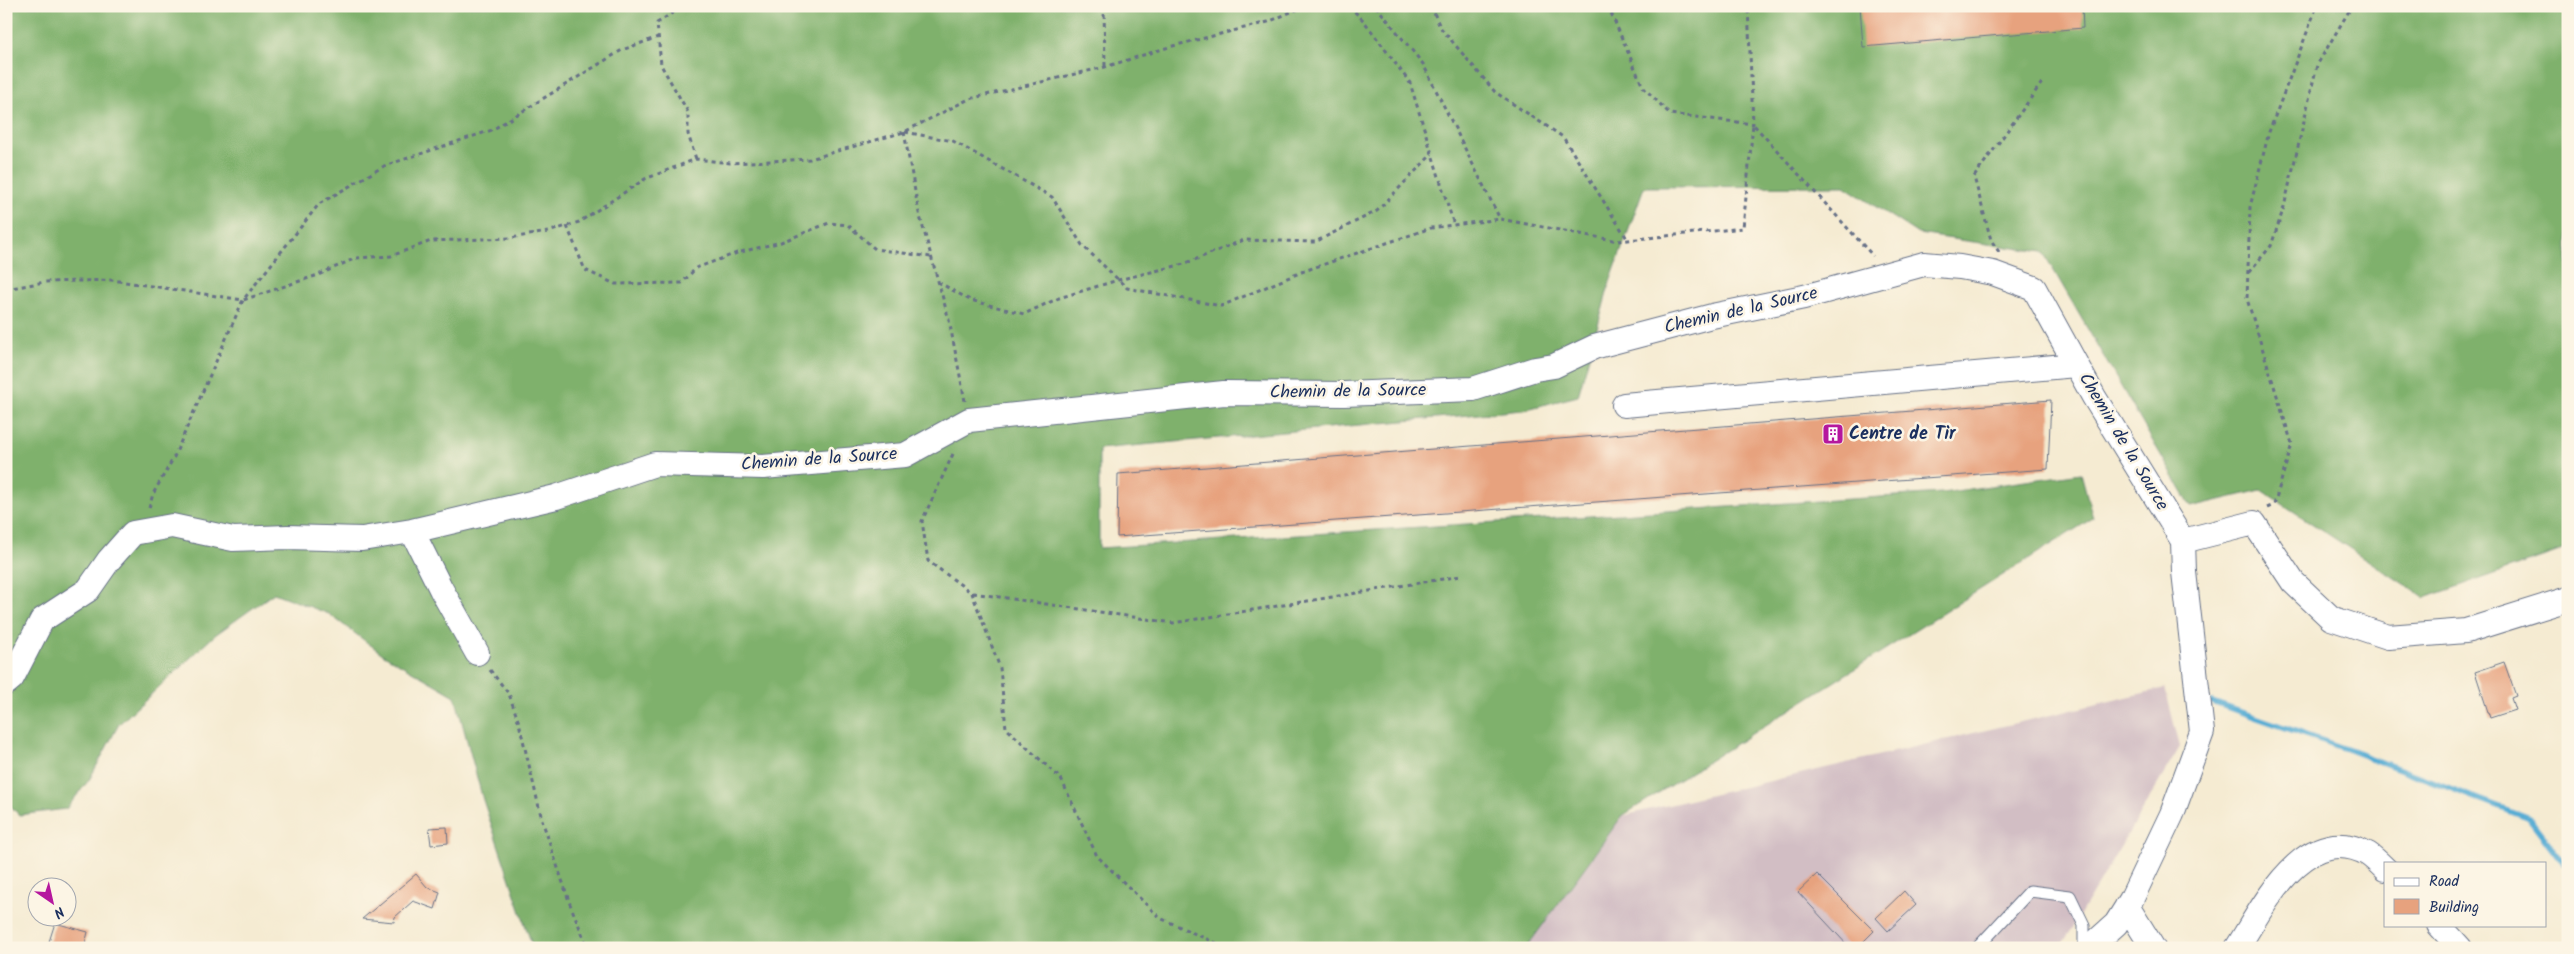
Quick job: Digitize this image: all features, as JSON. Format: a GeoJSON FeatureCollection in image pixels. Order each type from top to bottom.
{"type":"FeatureCollection","features":[{"type":"Feature","properties":{"kind":"street","name":"Chemin de la Source"},"geometry":{"type":"LineString","coordinates":[[6,683],[12,678],[42,620],[88,590],[132,533],[172,526],[233,539],[287,537],[362,539],[412,531],[556,496],[655,464],[763,467],[905,455],[969,420],[1224,393],[1344,394],[1473,389],[1535,369],[1554,366],[1594,347],[1712,316],[1804,297],[1924,264],[1960,267],[1993,274],[2034,288],[2076,365],[2183,541],[2184,572],[2202,732],[2172,814],[2127,906],[2116,924],[2089,948]]}},
{"type":"Feature","properties":{"kind":"street"},"geometry":{"type":"LineString","coordinates":[[1624,405],[2076,365]]}},
{"type":"Feature","properties":{"kind":"street"},"geometry":{"type":"LineString","coordinates":[[2183,541],[2254,524],[2293,582],[2331,618],[2388,637],[2466,631],[2568,599]]}},
{"type":"Feature","properties":{"kind":"street"},"geometry":{"type":"LineString","coordinates":[[412,531],[441,589],[477,652]]}},
{"type":"Feature","properties":{"kind":"street"},"geometry":{"type":"LineString","coordinates":[[2237,948],[2283,876],[2298,862],[2315,853],[2332,848],[2351,848],[2368,855],[2384,868]]}},
{"type":"Feature","properties":{"kind":"street"},"geometry":{"type":"LineString","coordinates":[[2127,906],[2153,948]]}},
{"type":"Feature","properties":{"kind":"street"},"geometry":{"type":"LineString","coordinates":[[2440,926],[2460,948]]}},
{"type":"Feature","properties":{"kind":"lane"},"geometry":{"type":"LineString","coordinates":[[1977,948],[2030,891],[2070,896],[2084,925],[2084,948]]}},
{"type":"Feature","properties":{"kind":"path"},"geometry":{"type":"LineString","coordinates":[[677,6],[677,10],[657,23],[661,65],[688,112],[688,134],[696,159]]}},
{"type":"Feature","properties":{"kind":"path"},"geometry":{"type":"LineString","coordinates":[[1104,6],[1105,67]]}},
{"type":"Feature","properties":{"kind":"path"},"geometry":{"type":"LineString","coordinates":[[6,289],[45,282],[112,280],[243,300],[318,275],[356,258],[391,256],[431,240],[510,238],[548,232],[579,222],[645,180],[696,159],[730,163],[810,159],[904,132],[969,99],[1105,67],[1268,22],[1305,6]]}},
{"type":"Feature","properties":{"kind":"path"},"geometry":{"type":"LineString","coordinates":[[1349,6],[1364,21],[1410,83],[1454,225]]}},
{"type":"Feature","properties":{"kind":"path"},"geometry":{"type":"LineString","coordinates":[[1376,6],[1423,64],[1500,219]]}},
{"type":"Feature","properties":{"kind":"path"},"geometry":{"type":"LineString","coordinates":[[1432,6],[1440,26],[1495,92],[1563,136],[1628,240]]}},
{"type":"Feature","properties":{"kind":"path"},"geometry":{"type":"LineString","coordinates":[[1608,6],[1643,87],[1670,114],[1753,124],[1889,274]]}},
{"type":"Feature","properties":{"kind":"path"},"geometry":{"type":"LineString","coordinates":[[904,132],[953,141],[1052,197],[1082,245],[1127,288],[1221,306],[1304,272],[1431,228],[1500,219],[1618,241],[1743,228],[1753,124],[1748,6]]}},
{"type":"Feature","properties":{"kind":"path"},"geometry":{"type":"LineString","coordinates":[[2265,508],[2274,505],[2292,444],[2247,299],[2250,207],[2269,132],[2317,6]]}},
{"type":"Feature","properties":{"kind":"path"},"geometry":{"type":"LineString","coordinates":[[2248,273],[2271,246],[2284,207],[2317,66],[2352,6]]}},
{"type":"Feature","properties":{"kind":"path"},"geometry":{"type":"LineString","coordinates":[[142,532],[153,494],[174,458],[243,300],[319,204],[384,166],[492,130],[622,50],[658,37]]}},
{"type":"Feature","properties":{"kind":"path"},"geometry":{"type":"LineString","coordinates":[[2001,255],[1991,240],[1974,177],[2043,81]]}},
{"type":"Feature","properties":{"kind":"path"},"geometry":{"type":"LineString","coordinates":[[904,132],[919,213],[949,320],[969,420],[922,521],[928,561],[972,593],[1172,623],[1461,576]]}},
{"type":"Feature","properties":{"kind":"path"},"geometry":{"type":"LineString","coordinates":[[938,282],[970,300],[1024,314],[1059,298],[1118,280],[1184,264],[1244,240],[1315,242],[1378,211],[1432,154]]}},
{"type":"Feature","properties":{"kind":"path"},"geometry":{"type":"LineString","coordinates":[[567,226],[585,270],[616,284],[682,283],[696,268],[737,253],[781,242],[829,223],[848,225],[875,249],[931,257]]}},
{"type":"Feature","properties":{"kind":"path"},"geometry":{"type":"LineString","coordinates":[[972,593],[1000,668],[1006,728],[1061,779],[1098,856],[1160,918],[1228,948]]}},
{"type":"Feature","properties":{"kind":"path"},"geometry":{"type":"LineString","coordinates":[[477,652],[509,694],[526,752],[542,820],[570,904],[588,948]]}},
{"type":"Feature","properties":{"kind":"shaded area"},"geometry":{"type":"Polygon","coordinates":[[[2165,688],[2180,747],[2060,948],[1526,948],[1622,816],[2165,688]]]}},
{"type":"Feature","properties":{"kind":"green space"},"geometry":{"type":"Polygon","coordinates":[[[6,6],[2568,6],[2568,548],[2425,598],[2261,490],[2191,507],[2043,252],[1918,234],[1844,186],[1644,187],[1610,282],[1578,396],[1523,410],[1099,449],[1099,548],[1942,493],[2081,473],[2093,518],[1622,816],[1526,948],[533,948],[483,800],[455,696],[384,655],[329,614],[274,593],[215,635],[119,724],[89,780],[66,809],[19,815],[6,801],[6,6]]]}},
{"type":"Feature","properties":{"kind":"building"},"geometry":{"type":"Polygon","coordinates":[[[1860,6],[2082,6],[2083,28],[1863,47],[1860,6]]]}},
{"type":"Feature","properties":{"kind":"building","name":"Centre de Tir"},"geometry":{"type":"Polygon","coordinates":[[[2051,400],[2048,469],[1117,537],[1118,474],[2051,400]]]}},
{"type":"Feature","properties":{"kind":"building"},"geometry":{"type":"Polygon","coordinates":[[[2504,662],[2516,696],[2511,698],[2515,710],[2490,718],[2475,672],[2504,662]]]}},
{"type":"Feature","properties":{"kind":"building"},"geometry":{"type":"Polygon","coordinates":[[[447,827],[448,843],[431,845],[429,828],[447,827]]]}},
{"type":"Feature","properties":{"kind":"building"},"geometry":{"type":"Polygon","coordinates":[[[416,874],[427,887],[440,892],[435,909],[413,901],[395,917],[394,922],[362,919],[416,874]]]}},
{"type":"Feature","properties":{"kind":"building"},"geometry":{"type":"Polygon","coordinates":[[[1817,874],[1874,931],[1857,948],[1850,948],[1798,892],[1817,874]]]}},
{"type":"Feature","properties":{"kind":"building"},"geometry":{"type":"Polygon","coordinates":[[[1904,891],[1916,905],[1888,931],[1876,918],[1904,891]]]}},
{"type":"Feature","properties":{"kind":"building"},"geometry":{"type":"Polygon","coordinates":[[[54,926],[66,926],[88,932],[84,948],[47,948],[54,926]]]}},
{"type":"Feature","properties":{"kind":"waterway"},"geometry":{"type":"LineString","coordinates":[[2212,702],[2352,751],[2529,818],[2568,869]]}},
{"type":"Feature","properties":{"kind":"place","name":"Centre de Tir"},"geometry":{"type":"Point","coordinates":[1833,434]}}]}
